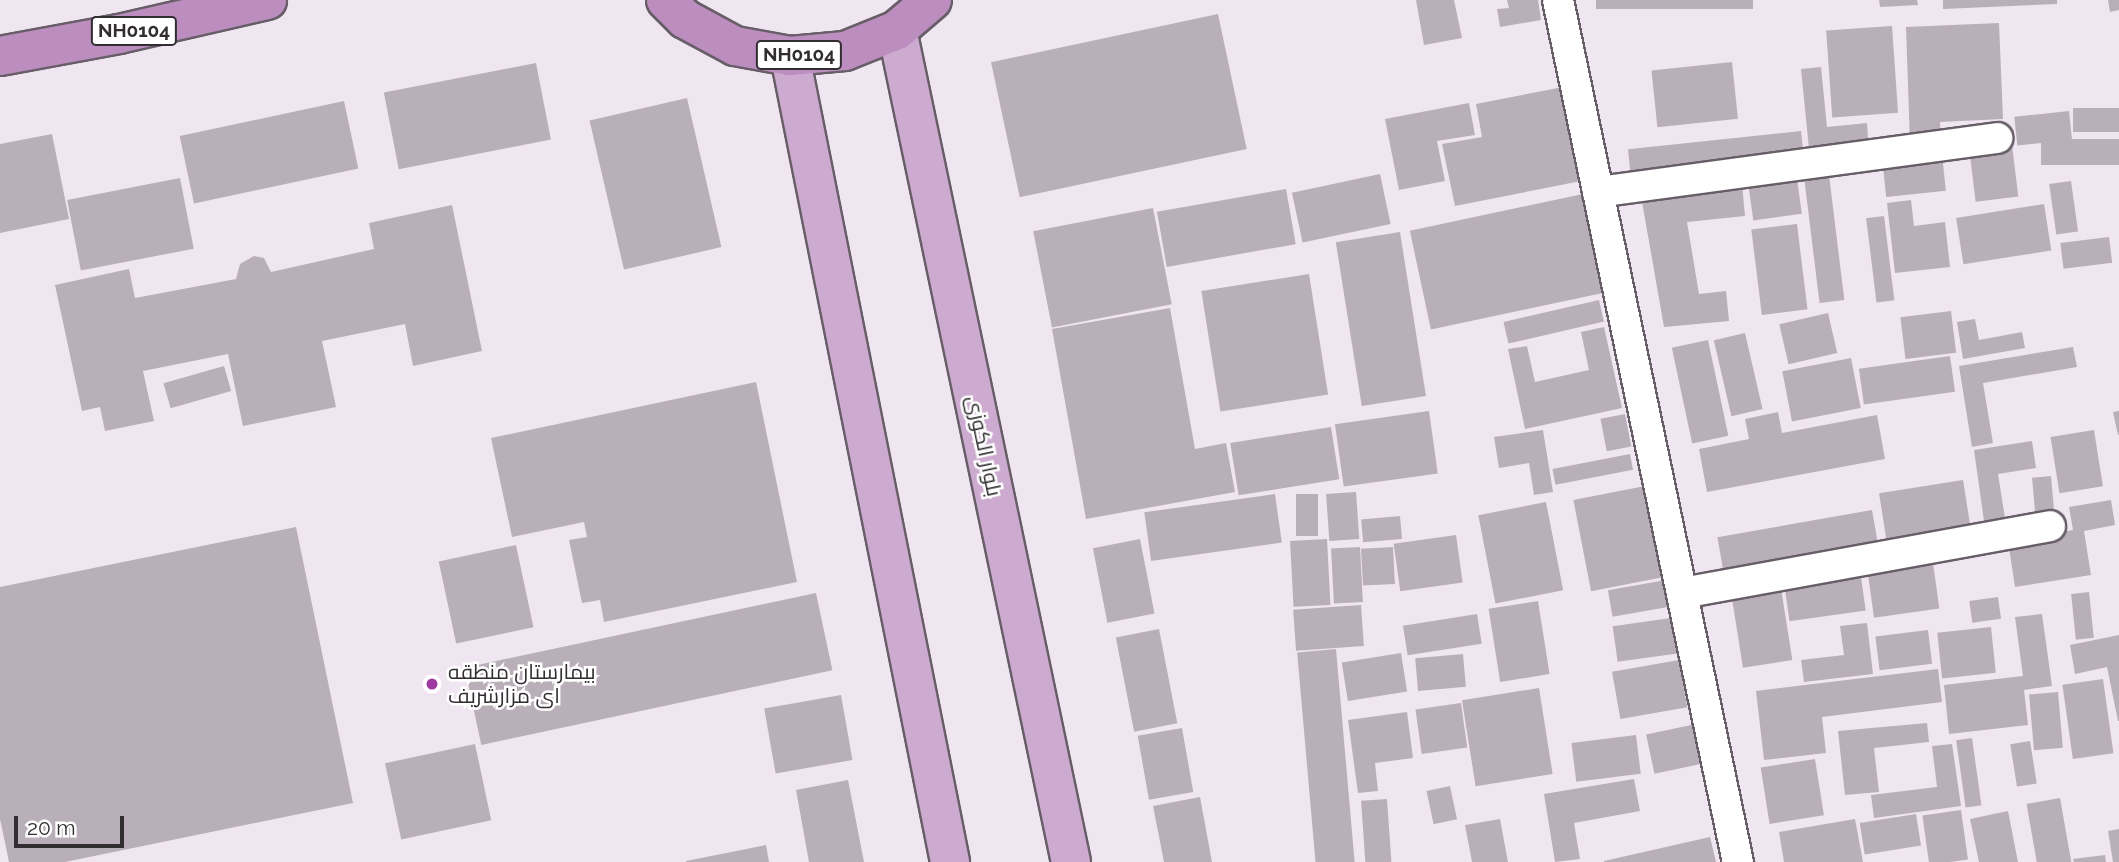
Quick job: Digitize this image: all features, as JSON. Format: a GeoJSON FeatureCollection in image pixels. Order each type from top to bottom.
{"type":"FeatureCollection","features":[{"type":"Feature","properties":{"kind":"highway","name":"NH0104"},"geometry":{"type":"LineString","coordinates":[[0,56],[119,34],[267,0]]}},
{"type":"Feature","properties":{"kind":"highway","name":"NH0104"},"geometry":{"type":"LineString","coordinates":[[666,0],[685,19],[735,46],[790,56],[845,51],[897,30],[932,0]]}},
{"type":"Feature","properties":{"kind":"main road","name":"بلوار الکوزی"},"geometry":{"type":"LineString","coordinates":[[897,30],[1071,862]]}},
{"type":"Feature","properties":{"kind":"main road"},"geometry":{"type":"LineString","coordinates":[[790,56],[950,862]]}},
{"type":"Feature","properties":{"kind":"street"},"geometry":{"type":"LineString","coordinates":[[1558,0],[1738,862]]}},
{"type":"Feature","properties":{"kind":"street"},"geometry":{"type":"LineString","coordinates":[[1598,192],[1997,138]]}},
{"type":"Feature","properties":{"kind":"street"},"geometry":{"type":"LineString","coordinates":[[1682,593],[2050,526]]}},
{"type":"Feature","properties":{"kind":"building"},"geometry":{"type":"Polygon","coordinates":[[[1416,0],[1454,0],[1462,38],[1424,45],[1416,0]]]}},
{"type":"Feature","properties":{"kind":"building"},"geometry":{"type":"Polygon","coordinates":[[[1507,0],[1538,0],[1541,20],[1500,27],[1497,9],[1509,8],[1507,0]]]}},
{"type":"Feature","properties":{"kind":"building"},"geometry":{"type":"Polygon","coordinates":[[[1596,0],[1753,0],[1753,9],[1596,9],[1596,0]]]}},
{"type":"Feature","properties":{"kind":"building"},"geometry":{"type":"Polygon","coordinates":[[[1879,0],[1917,0],[1918,5],[1880,7],[1879,0]]]}},
{"type":"Feature","properties":{"kind":"building"},"geometry":{"type":"Polygon","coordinates":[[[1943,0],[2057,0],[2057,4],[1943,9],[1943,0]]]}},
{"type":"Feature","properties":{"kind":"building"},"geometry":{"type":"Polygon","coordinates":[[[2108,0],[2119,0],[2119,10],[2110,12],[2108,0]]]}},
{"type":"Feature","properties":{"kind":"building"},"geometry":{"type":"Polygon","coordinates":[[[1218,14],[1247,149],[1020,197],[991,62],[1218,14]]]}},
{"type":"Feature","properties":{"kind":"building"},"geometry":{"type":"Polygon","coordinates":[[[1999,23],[2003,119],[1940,122],[1941,143],[1910,144],[1906,27],[1999,23]]]}},
{"type":"Feature","properties":{"kind":"building"},"geometry":{"type":"Polygon","coordinates":[[[1892,26],[1898,113],[1832,117],[1826,31],[1892,26]]]}},
{"type":"Feature","properties":{"kind":"building"},"geometry":{"type":"Polygon","coordinates":[[[1732,62],[1738,119],[1657,127],[1651,70],[1732,62]]]}},
{"type":"Feature","properties":{"kind":"building"},"geometry":{"type":"Polygon","coordinates":[[[536,63],[551,140],[399,169],[384,93],[536,63]]]}},
{"type":"Feature","properties":{"kind":"building"},"geometry":{"type":"Polygon","coordinates":[[[1821,67],[1827,127],[1867,123],[1869,153],[1810,159],[1801,69],[1821,67]]]}},
{"type":"Feature","properties":{"kind":"building"},"geometry":{"type":"Polygon","coordinates":[[[1563,87],[1581,181],[1455,206],[1442,144],[1482,137],[1476,104],[1563,87]]]}},
{"type":"Feature","properties":{"kind":"building"},"geometry":{"type":"Polygon","coordinates":[[[687,98],[721,247],[624,270],[590,120],[687,98]]]}},
{"type":"Feature","properties":{"kind":"building"},"geometry":{"type":"Polygon","coordinates":[[[344,101],[358,168],[194,203],[180,136],[344,101]]]}},
{"type":"Feature","properties":{"kind":"building"},"geometry":{"type":"Polygon","coordinates":[[[1469,103],[1475,135],[1437,141],[1445,181],[1399,190],[1385,119],[1469,103]]]}},
{"type":"Feature","properties":{"kind":"building"},"geometry":{"type":"Polygon","coordinates":[[[2073,108],[2119,108],[2119,132],[2073,132],[2073,108]]]}},
{"type":"Feature","properties":{"kind":"building"},"geometry":{"type":"Polygon","coordinates":[[[2069,111],[2072,140],[2017,146],[2014,117],[2069,111]]]}},
{"type":"Feature","properties":{"kind":"building"},"geometry":{"type":"Polygon","coordinates":[[[1801,131],[1804,159],[1631,177],[1628,149],[1801,131]]]}},
{"type":"Feature","properties":{"kind":"building"},"geometry":{"type":"Polygon","coordinates":[[[52,134],[69,219],[0,233],[0,144],[52,134]]]}},
{"type":"Feature","properties":{"kind":"building"},"geometry":{"type":"Polygon","coordinates":[[[2041,139],[2119,139],[2119,165],[2041,165],[2041,139]]]}},
{"type":"Feature","properties":{"kind":"building"},"geometry":{"type":"Polygon","coordinates":[[[2012,145],[2018,197],[1976,202],[1969,150],[2012,145]]]}},
{"type":"Feature","properties":{"kind":"building"},"geometry":{"type":"Polygon","coordinates":[[[1942,154],[1946,191],[1886,197],[1882,160],[1942,154]]]}},
{"type":"Feature","properties":{"kind":"building"},"geometry":{"type":"Polygon","coordinates":[[[1380,174],[1391,224],[1303,243],[1292,193],[1380,174]]]}},
{"type":"Feature","properties":{"kind":"building"},"geometry":{"type":"Polygon","coordinates":[[[1829,175],[1844,300],[1820,303],[1804,178],[1829,175]]]}},
{"type":"Feature","properties":{"kind":"building"},"geometry":{"type":"Polygon","coordinates":[[[180,178],[194,249],[81,271],[67,200],[180,178]]]}},
{"type":"Feature","properties":{"kind":"building"},"geometry":{"type":"Polygon","coordinates":[[[1797,179],[1802,214],[1753,220],[1748,186],[1797,179]]]}},
{"type":"Feature","properties":{"kind":"building"},"geometry":{"type":"Polygon","coordinates":[[[2071,181],[2078,232],[2056,235],[2049,184],[2071,181]]]}},
{"type":"Feature","properties":{"kind":"building"},"geometry":{"type":"Polygon","coordinates":[[[1742,184],[1745,216],[1687,222],[1699,294],[1726,291],[1729,321],[1664,327],[1641,196],[1742,184]]]}},
{"type":"Feature","properties":{"kind":"building"},"geometry":{"type":"Polygon","coordinates":[[[1286,189],[1296,244],[1167,267],[1157,212],[1286,189]]]}},
{"type":"Feature","properties":{"kind":"building"},"geometry":{"type":"Polygon","coordinates":[[[1583,194],[1604,293],[1431,330],[1410,231],[1583,194]]]}},
{"type":"Feature","properties":{"kind":"building"},"geometry":{"type":"Polygon","coordinates":[[[1911,200],[1914,226],[1945,222],[1950,267],[1895,273],[1887,203],[1911,200]]]}},
{"type":"Feature","properties":{"kind":"building"},"geometry":{"type":"Polygon","coordinates":[[[2044,204],[2051,250],[1963,264],[1956,218],[2044,204]]]}},
{"type":"Feature","properties":{"kind":"building"},"geometry":{"type":"Polygon","coordinates":[[[452,205],[482,351],[413,366],[405,324],[322,341],[336,407],[243,426],[228,354],[143,371],[154,421],[105,431],[100,407],[82,411],[55,285],[129,269],[135,298],[236,279],[240,264],[254,256],[264,258],[271,272],[374,249],[369,223],[452,205]]]}},
{"type":"Feature","properties":{"kind":"building"},"geometry":{"type":"Polygon","coordinates":[[[1153,208],[1172,304],[1052,327],[1033,231],[1153,208]]]}},
{"type":"Feature","properties":{"kind":"building"},"geometry":{"type":"Polygon","coordinates":[[[1884,216],[1894,300],[1876,303],[1866,218],[1884,216]]]}},
{"type":"Feature","properties":{"kind":"building"},"geometry":{"type":"Polygon","coordinates":[[[1797,224],[1807,309],[1762,315],[1751,230],[1797,224]]]}},
{"type":"Feature","properties":{"kind":"building"},"geometry":{"type":"Polygon","coordinates":[[[1400,232],[1426,396],[1362,406],[1336,242],[1400,232]]]}},
{"type":"Feature","properties":{"kind":"building"},"geometry":{"type":"Polygon","coordinates":[[[2109,237],[2112,263],[2064,269],[2060,243],[2109,237]]]}},
{"type":"Feature","properties":{"kind":"building"},"geometry":{"type":"Polygon","coordinates":[[[1309,274],[1328,394],[1220,412],[1201,291],[1309,274]]]}},
{"type":"Feature","properties":{"kind":"building"},"geometry":{"type":"Polygon","coordinates":[[[1599,300],[1604,321],[1508,343],[1504,322],[1599,300]]]}},
{"type":"Feature","properties":{"kind":"building"},"geometry":{"type":"Polygon","coordinates":[[[1170,308],[1195,449],[1226,443],[1235,492],[1086,519],[1052,329],[1170,308]]]}},
{"type":"Feature","properties":{"kind":"building"},"geometry":{"type":"Polygon","coordinates":[[[1951,311],[1956,353],[1905,359],[1900,317],[1951,311]]]}},
{"type":"Feature","properties":{"kind":"building"},"geometry":{"type":"Polygon","coordinates":[[[1828,313],[1837,353],[1789,364],[1779,324],[1828,313]]]}},
{"type":"Feature","properties":{"kind":"building"},"geometry":{"type":"Polygon","coordinates":[[[1975,319],[1979,340],[2022,332],[2025,348],[1963,359],[1957,322],[1975,319]]]}},
{"type":"Feature","properties":{"kind":"building"},"geometry":{"type":"Polygon","coordinates":[[[1604,327],[1622,408],[1525,429],[1508,349],[1527,346],[1535,382],[1589,370],[1581,332],[1604,327]]]}},
{"type":"Feature","properties":{"kind":"building"},"geometry":{"type":"Polygon","coordinates":[[[1745,333],[1763,409],[1731,416],[1714,340],[1745,333]]]}},
{"type":"Feature","properties":{"kind":"building"},"geometry":{"type":"Polygon","coordinates":[[[1708,340],[1728,436],[1692,444],[1672,348],[1708,340]]]}},
{"type":"Feature","properties":{"kind":"building"},"geometry":{"type":"Polygon","coordinates":[[[2073,347],[2077,367],[1983,383],[1993,443],[1972,447],[1959,366],[2073,347]]]}},
{"type":"Feature","properties":{"kind":"building"},"geometry":{"type":"Polygon","coordinates":[[[1950,356],[1955,392],[1864,404],[1859,369],[1950,356]]]}},
{"type":"Feature","properties":{"kind":"building"},"geometry":{"type":"Polygon","coordinates":[[[1851,358],[1861,408],[1792,421],[1782,371],[1851,358]]]}},
{"type":"Feature","properties":{"kind":"building"},"geometry":{"type":"Polygon","coordinates":[[[224,366],[231,391],[171,408],[163,383],[224,366]]]}},
{"type":"Feature","properties":{"kind":"building"},"geometry":{"type":"Polygon","coordinates":[[[756,382],[797,582],[604,622],[600,600],[582,603],[569,540],[587,537],[584,522],[512,537],[491,438],[756,382]]]}},
{"type":"Feature","properties":{"kind":"building"},"geometry":{"type":"Polygon","coordinates":[[[1429,411],[1438,473],[1344,487],[1335,424],[1429,411]]]}},
{"type":"Feature","properties":{"kind":"building"},"geometry":{"type":"Polygon","coordinates":[[[2119,411],[2119,435],[2118,435],[2113,412],[2119,411]]]}},
{"type":"Feature","properties":{"kind":"building"},"geometry":{"type":"Polygon","coordinates":[[[1778,412],[1782,433],[1877,415],[1885,459],[1707,492],[1699,449],[1749,439],[1745,419],[1778,412]]]}},
{"type":"Feature","properties":{"kind":"building"},"geometry":{"type":"Polygon","coordinates":[[[1625,414],[1631,446],[1607,451],[1600,419],[1625,414]]]}},
{"type":"Feature","properties":{"kind":"building"},"geometry":{"type":"Polygon","coordinates":[[[1331,427],[1339,479],[1239,495],[1230,443],[1331,427]]]}},
{"type":"Feature","properties":{"kind":"building"},"geometry":{"type":"Polygon","coordinates":[[[1543,430],[1553,492],[1534,495],[1529,463],[1499,468],[1494,437],[1543,430]]]}},
{"type":"Feature","properties":{"kind":"building"},"geometry":{"type":"Polygon","coordinates":[[[2094,430],[2103,486],[2059,493],[2051,437],[2094,430]]]}},
{"type":"Feature","properties":{"kind":"building"},"geometry":{"type":"Polygon","coordinates":[[[2032,441],[2036,468],[1998,474],[2006,524],[1985,528],[1974,450],[2032,441]]]}},
{"type":"Feature","properties":{"kind":"building"},"geometry":{"type":"Polygon","coordinates":[[[1630,454],[1633,470],[1556,485],[1552,469],[1630,454]]]}},
{"type":"Feature","properties":{"kind":"building"},"geometry":{"type":"Polygon","coordinates":[[[2051,476],[2055,521],[2036,522],[2032,478],[2051,476]]]}},
{"type":"Feature","properties":{"kind":"building"},"geometry":{"type":"Polygon","coordinates":[[[1963,480],[1971,531],[1887,545],[1879,493],[1963,480]]]}},
{"type":"Feature","properties":{"kind":"building"},"geometry":{"type":"Polygon","coordinates":[[[1645,486],[1663,577],[1591,591],[1573,500],[1645,486]]]}},
{"type":"Feature","properties":{"kind":"building"},"geometry":{"type":"Polygon","coordinates":[[[1356,492],[1359,539],[1329,541],[1326,494],[1356,492]]]}},
{"type":"Feature","properties":{"kind":"building"},"geometry":{"type":"Polygon","coordinates":[[[1275,494],[1282,543],[1151,561],[1144,512],[1275,494]]]}},
{"type":"Feature","properties":{"kind":"building"},"geometry":{"type":"Polygon","coordinates":[[[1296,494],[1318,494],[1318,536],[1296,536],[1296,494]]]}},
{"type":"Feature","properties":{"kind":"building"},"geometry":{"type":"Polygon","coordinates":[[[2111,500],[2115,525],[2084,531],[2091,575],[2015,587],[2008,541],[2073,530],[2069,507],[2111,500]]]}},
{"type":"Feature","properties":{"kind":"building"},"geometry":{"type":"Polygon","coordinates":[[[1546,502],[1563,590],[1495,604],[1478,515],[1546,502]]]}},
{"type":"Feature","properties":{"kind":"building"},"geometry":{"type":"Polygon","coordinates":[[[1872,510],[1879,551],[1725,579],[1717,537],[1872,510]]]}},
{"type":"Feature","properties":{"kind":"building"},"geometry":{"type":"Polygon","coordinates":[[[1400,516],[1402,539],[1363,542],[1361,519],[1400,516]]]}},
{"type":"Feature","properties":{"kind":"building"},"geometry":{"type":"Polygon","coordinates":[[[296,527],[353,803],[65,862],[9,862],[0,819],[0,587],[296,527]]]}},
{"type":"Feature","properties":{"kind":"building"},"geometry":{"type":"Polygon","coordinates":[[[1456,535],[1463,583],[1400,591],[1394,544],[1456,535]]]}},
{"type":"Feature","properties":{"kind":"building"},"geometry":{"type":"Polygon","coordinates":[[[1140,539],[1155,614],[1107,623],[1093,548],[1140,539]]]}},
{"type":"Feature","properties":{"kind":"building"},"geometry":{"type":"Polygon","coordinates":[[[1327,539],[1330,605],[1294,607],[1290,541],[1327,539]]]}},
{"type":"Feature","properties":{"kind":"building"},"geometry":{"type":"Polygon","coordinates":[[[516,545],[533,627],[456,644],[439,561],[516,545]]]}},
{"type":"Feature","properties":{"kind":"building"},"geometry":{"type":"Polygon","coordinates":[[[1360,547],[1363,602],[1334,603],[1331,549],[1360,547]]]}},
{"type":"Feature","properties":{"kind":"building"},"geometry":{"type":"Polygon","coordinates":[[[1393,547],[1395,584],[1363,586],[1361,549],[1393,547]]]}},
{"type":"Feature","properties":{"kind":"building"},"geometry":{"type":"Polygon","coordinates":[[[1932,556],[1939,608],[1874,618],[1867,565],[1932,556]]]}},
{"type":"Feature","properties":{"kind":"building"},"geometry":{"type":"Polygon","coordinates":[[[1860,570],[1866,611],[1789,621],[1784,581],[1860,570]]]}},
{"type":"Feature","properties":{"kind":"building"},"geometry":{"type":"Polygon","coordinates":[[[1666,580],[1671,607],[1613,617],[1608,590],[1666,580]]]}},
{"type":"Feature","properties":{"kind":"building"},"geometry":{"type":"Polygon","coordinates":[[[1780,582],[1792,660],[1743,668],[1731,590],[1780,582]]]}},
{"type":"Feature","properties":{"kind":"building"},"geometry":{"type":"Polygon","coordinates":[[[2089,592],[2094,638],[2076,640],[2071,594],[2089,592]]]}},
{"type":"Feature","properties":{"kind":"building"},"geometry":{"type":"Polygon","coordinates":[[[816,593],[832,670],[481,745],[465,668],[816,593]]]}},
{"type":"Feature","properties":{"kind":"building"},"geometry":{"type":"Polygon","coordinates":[[[1998,597],[2001,619],[1972,623],[1969,601],[1998,597]]]}},
{"type":"Feature","properties":{"kind":"building"},"geometry":{"type":"Polygon","coordinates":[[[1538,601],[1550,674],[1500,682],[1489,609],[1538,601]]]}},
{"type":"Feature","properties":{"kind":"building"},"geometry":{"type":"Polygon","coordinates":[[[1361,605],[1364,646],[1296,651],[1293,610],[1361,605]]]}},
{"type":"Feature","properties":{"kind":"building"},"geometry":{"type":"Polygon","coordinates":[[[1477,614],[1482,644],[1408,655],[1403,626],[1477,614]]]}},
{"type":"Feature","properties":{"kind":"building"},"geometry":{"type":"Polygon","coordinates":[[[2042,614],[2052,686],[2024,690],[2028,725],[1949,734],[1944,685],[2023,676],[2015,617],[2042,614]]]}},
{"type":"Feature","properties":{"kind":"building"},"geometry":{"type":"Polygon","coordinates":[[[1678,617],[1683,653],[1618,662],[1613,626],[1678,617]]]}},
{"type":"Feature","properties":{"kind":"building"},"geometry":{"type":"Polygon","coordinates":[[[1867,623],[1873,674],[1804,682],[1801,660],[1844,655],[1840,626],[1867,623]]]}},
{"type":"Feature","properties":{"kind":"building"},"geometry":{"type":"Polygon","coordinates":[[[1991,627],[1996,673],[1942,678],[1937,633],[1991,627]]]}},
{"type":"Feature","properties":{"kind":"building"},"geometry":{"type":"Polygon","coordinates":[[[1159,629],[1177,723],[1134,732],[1116,637],[1159,629]]]}},
{"type":"Feature","properties":{"kind":"building"},"geometry":{"type":"Polygon","coordinates":[[[1928,630],[1932,664],[1880,670],[1875,636],[1928,630]]]}},
{"type":"Feature","properties":{"kind":"building"},"geometry":{"type":"Polygon","coordinates":[[[2119,635],[2118,721],[2107,667],[2075,674],[2070,645],[2119,635]]]}},
{"type":"Feature","properties":{"kind":"building"},"geometry":{"type":"Polygon","coordinates":[[[1336,649],[1355,862],[1315,862],[1297,652],[1336,649]]]}},
{"type":"Feature","properties":{"kind":"building"},"geometry":{"type":"Polygon","coordinates":[[[1401,653],[1407,692],[1348,701],[1342,662],[1401,653]]]}},
{"type":"Feature","properties":{"kind":"building"},"geometry":{"type":"Polygon","coordinates":[[[1463,654],[1466,687],[1418,691],[1415,658],[1463,654]]]}},
{"type":"Feature","properties":{"kind":"building"},"geometry":{"type":"Polygon","coordinates":[[[1679,660],[1687,707],[1620,719],[1612,672],[1679,660]]]}},
{"type":"Feature","properties":{"kind":"building"},"geometry":{"type":"Polygon","coordinates":[[[1938,669],[1942,702],[1822,717],[1826,753],[1764,760],[1756,691],[1938,669]]]}},
{"type":"Feature","properties":{"kind":"building"},"geometry":{"type":"Polygon","coordinates":[[[2103,679],[2113,753],[2073,759],[2062,685],[2103,679]]]}},
{"type":"Feature","properties":{"kind":"building"},"geometry":{"type":"Polygon","coordinates":[[[1539,688],[1553,774],[1476,786],[1462,700],[1539,688]]]}},
{"type":"Feature","properties":{"kind":"building"},"geometry":{"type":"Polygon","coordinates":[[[2058,692],[2063,748],[2034,750],[2029,695],[2058,692]]]}},
{"type":"Feature","properties":{"kind":"building"},"geometry":{"type":"Polygon","coordinates":[[[841,695],[852,760],[776,774],[764,709],[841,695]]]}},
{"type":"Feature","properties":{"kind":"building"},"geometry":{"type":"Polygon","coordinates":[[[1461,703],[1467,748],[1422,754],[1415,709],[1461,703]]]}},
{"type":"Feature","properties":{"kind":"building"},"geometry":{"type":"Polygon","coordinates":[[[1407,712],[1413,758],[1375,763],[1378,791],[1358,793],[1348,720],[1407,712]]]}},
{"type":"Feature","properties":{"kind":"building"},"geometry":{"type":"Polygon","coordinates":[[[1927,723],[1929,742],[1874,748],[1879,792],[1845,795],[1838,731],[1927,723]]]}},
{"type":"Feature","properties":{"kind":"building"},"geometry":{"type":"Polygon","coordinates":[[[1696,724],[1704,763],[1654,774],[1646,735],[1696,724]]]}},
{"type":"Feature","properties":{"kind":"building"},"geometry":{"type":"Polygon","coordinates":[[[1182,728],[1193,792],[1149,800],[1138,736],[1182,728]]]}},
{"type":"Feature","properties":{"kind":"building"},"geometry":{"type":"Polygon","coordinates":[[[1636,735],[1641,774],[1576,782],[1571,743],[1636,735]]]}},
{"type":"Feature","properties":{"kind":"building"},"geometry":{"type":"Polygon","coordinates":[[[1972,738],[1981,805],[1966,808],[1956,740],[1972,738]]]}},
{"type":"Feature","properties":{"kind":"building"},"geometry":{"type":"Polygon","coordinates":[[[2030,741],[2037,783],[2017,787],[2010,744],[2030,741]]]}},
{"type":"Feature","properties":{"kind":"building"},"geometry":{"type":"Polygon","coordinates":[[[475,744],[491,820],[401,839],[385,763],[475,744]]]}},
{"type":"Feature","properties":{"kind":"building"},"geometry":{"type":"Polygon","coordinates":[[[1952,744],[1961,806],[1874,818],[1871,795],[1937,787],[1932,746],[1952,744]]]}},
{"type":"Feature","properties":{"kind":"building"},"geometry":{"type":"Polygon","coordinates":[[[1815,759],[1824,815],[1770,824],[1761,768],[1815,759]]]}},
{"type":"Feature","properties":{"kind":"building"},"geometry":{"type":"Polygon","coordinates":[[[1634,779],[1640,811],[1574,823],[1580,859],[1555,862],[1544,794],[1634,779]]]}},
{"type":"Feature","properties":{"kind":"building"},"geometry":{"type":"Polygon","coordinates":[[[848,780],[864,862],[809,862],[796,790],[848,780]]]}},
{"type":"Feature","properties":{"kind":"building"},"geometry":{"type":"Polygon","coordinates":[[[1450,786],[1457,819],[1434,824],[1427,791],[1450,786]]]}},
{"type":"Feature","properties":{"kind":"building"},"geometry":{"type":"Polygon","coordinates":[[[1200,797],[1212,862],[1164,862],[1153,806],[1200,797]]]}},
{"type":"Feature","properties":{"kind":"building"},"geometry":{"type":"Polygon","coordinates":[[[2060,798],[2071,862],[2037,862],[2027,804],[2060,798]]]}},
{"type":"Feature","properties":{"kind":"building"},"geometry":{"type":"Polygon","coordinates":[[[1387,799],[1391,862],[1365,862],[1361,801],[1387,799]]]}},
{"type":"Feature","properties":{"kind":"building"},"geometry":{"type":"Polygon","coordinates":[[[1961,810],[1968,860],[1929,862],[1922,815],[1961,810]]]}},
{"type":"Feature","properties":{"kind":"building"},"geometry":{"type":"Polygon","coordinates":[[[2008,811],[2018,862],[1979,862],[1970,819],[2008,811]]]}},
{"type":"Feature","properties":{"kind":"building"},"geometry":{"type":"Polygon","coordinates":[[[1916,814],[1921,846],[1865,855],[1860,823],[1916,814]]]}},
{"type":"Feature","properties":{"kind":"building"},"geometry":{"type":"Polygon","coordinates":[[[1500,819],[1508,862],[1472,862],[1465,825],[1500,819]]]}},
{"type":"Feature","properties":{"kind":"building"},"geometry":{"type":"Polygon","coordinates":[[[1855,819],[1863,862],[1784,862],[1779,832],[1855,819]]]}},
{"type":"Feature","properties":{"kind":"building"},"geometry":{"type":"Polygon","coordinates":[[[2119,829],[2119,862],[2113,862],[2108,831],[2119,829]]]}},
{"type":"Feature","properties":{"kind":"building"},"geometry":{"type":"Polygon","coordinates":[[[1710,837],[1716,862],[1604,862],[1604,861],[1710,837]]]}},
{"type":"Feature","properties":{"kind":"building"},"geometry":{"type":"Polygon","coordinates":[[[766,845],[769,862],[686,862],[686,861],[766,845]]]}},
{"type":"Feature","properties":{"kind":"building"},"geometry":{"type":"Polygon","coordinates":[[[2105,855],[2106,862],[2074,862],[2073,859],[2105,855]]]}},
{"type":"Feature","properties":{"kind":"place","name":"بیمارستان منطقه ای مزارشریف"},"geometry":{"type":"Point","coordinates":[432,684]}}]}
